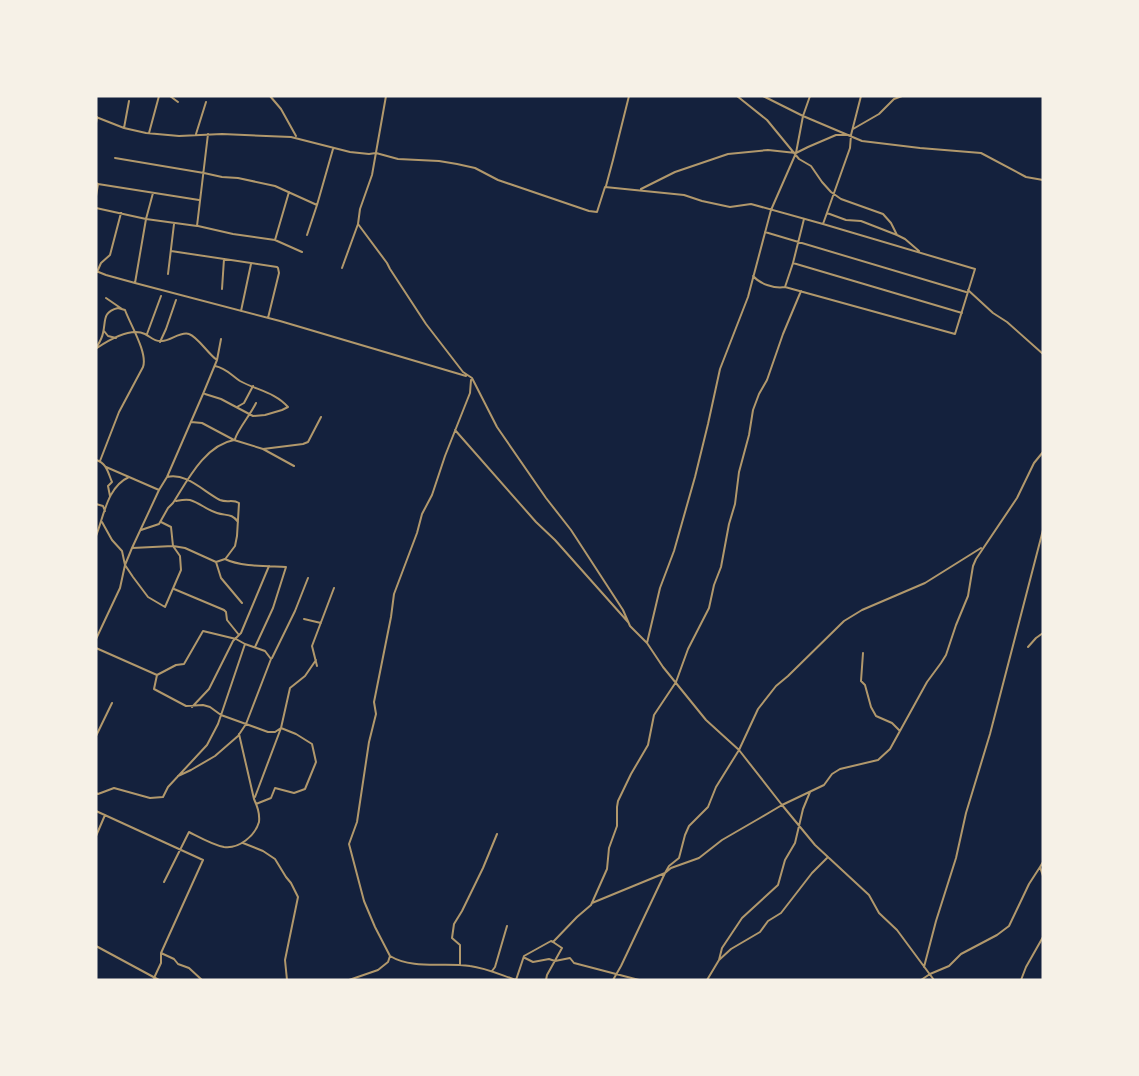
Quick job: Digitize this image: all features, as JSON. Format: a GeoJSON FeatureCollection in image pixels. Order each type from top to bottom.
{"type":"FeatureCollection","features":[{"type":"Feature","properties":{"kind":"street"},"geometry":{"type":"LineString","coordinates":[[148,134],[159,96]]}},
{"type":"Feature","properties":{"kind":"street"},"geometry":{"type":"LineString","coordinates":[[170,96],[178,102]]}},
{"type":"Feature","properties":{"kind":"street"},"geometry":{"type":"LineString","coordinates":[[270,96],[281,109],[296,138]]}},
{"type":"Feature","properties":{"kind":"street"},"geometry":{"type":"LineString","coordinates":[[342,268],[372,175],[386,96]]}},
{"type":"Feature","properties":{"kind":"street"},"geometry":{"type":"LineString","coordinates":[[96,123],[96,117],[148,134],[273,135],[398,159],[439,161],[475,168],[498,180],[597,212],[614,160],[629,96]]}},
{"type":"Feature","properties":{"kind":"street"},"geometry":{"type":"LineString","coordinates":[[737,96],[766,120],[799,159],[811,166],[833,193],[841,199],[883,214],[897,235]]}},
{"type":"Feature","properties":{"kind":"street"},"geometry":{"type":"LineString","coordinates":[[763,96],[862,141],[981,153],[1026,177],[1043,180]]}},
{"type":"Feature","properties":{"kind":"street"},"geometry":{"type":"LineString","coordinates":[[647,643],[660,588],[674,550],[695,477],[720,369],[748,297],[771,210],[796,153],[803,116],[810,96]]}},
{"type":"Feature","properties":{"kind":"street"},"geometry":{"type":"LineString","coordinates":[[823,224],[850,148],[861,96]]}},
{"type":"Feature","properties":{"kind":"street"},"geometry":{"type":"LineString","coordinates":[[853,129],[879,114],[894,99],[902,96]]}},
{"type":"Feature","properties":{"kind":"street"},"geometry":{"type":"LineString","coordinates":[[124,128],[129,101]]}},
{"type":"Feature","properties":{"kind":"street"},"geometry":{"type":"LineString","coordinates":[[196,134],[206,102]]}},
{"type":"Feature","properties":{"kind":"street"},"geometry":{"type":"LineString","coordinates":[[197,226],[208,134]]}},
{"type":"Feature","properties":{"kind":"street"},"geometry":{"type":"LineString","coordinates":[[638,190],[675,172],[728,154],[768,150],[796,153],[836,135],[851,135]]}},
{"type":"Feature","properties":{"kind":"street"},"geometry":{"type":"LineString","coordinates":[[307,235],[333,148]]}},
{"type":"Feature","properties":{"kind":"street"},"geometry":{"type":"LineString","coordinates":[[115,158],[253,181],[281,188],[317,206]]}},
{"type":"Feature","properties":{"kind":"street"},"geometry":{"type":"LineString","coordinates":[[96,196],[97,183],[200,200]]}},
{"type":"Feature","properties":{"kind":"street"},"geometry":{"type":"LineString","coordinates":[[605,187],[684,195],[730,207],[751,204],[975,269],[955,334],[801,291],[759,282],[753,276]]}},
{"type":"Feature","properties":{"kind":"street"},"geometry":{"type":"LineString","coordinates":[[275,240],[289,192]]}},
{"type":"Feature","properties":{"kind":"street"},"geometry":{"type":"LineString","coordinates":[[135,283],[153,193]]}},
{"type":"Feature","properties":{"kind":"street"},"geometry":{"type":"LineString","coordinates":[[96,208],[146,219],[275,240],[302,252]]}},
{"type":"Feature","properties":{"kind":"street"},"geometry":{"type":"LineString","coordinates":[[121,213],[110,255],[101,263],[97,271],[472,378]]}},
{"type":"Feature","properties":{"kind":"street"},"geometry":{"type":"LineString","coordinates":[[827,213],[846,220],[861,221],[897,235],[921,253]]}},
{"type":"Feature","properties":{"kind":"street"},"geometry":{"type":"LineString","coordinates":[[785,287],[804,219]]}},
{"type":"Feature","properties":{"kind":"street"},"geometry":{"type":"LineString","coordinates":[[168,274],[174,224]]}},
{"type":"Feature","properties":{"kind":"street"},"geometry":{"type":"LineString","coordinates":[[358,224],[387,263],[426,324],[463,372],[472,378],[497,427],[571,530],[630,624]]}},
{"type":"Feature","properties":{"kind":"street"},"geometry":{"type":"LineString","coordinates":[[765,232],[968,291],[1043,354]]}},
{"type":"Feature","properties":{"kind":"street"},"geometry":{"type":"LineString","coordinates":[[171,251],[279,268],[268,318]]}},
{"type":"Feature","properties":{"kind":"street"},"geometry":{"type":"LineString","coordinates":[[222,289],[224,259]]}},
{"type":"Feature","properties":{"kind":"street"},"geometry":{"type":"LineString","coordinates":[[241,311],[251,263]]}},
{"type":"Feature","properties":{"kind":"street"},"geometry":{"type":"LineString","coordinates":[[793,263],[962,313]]}},
{"type":"Feature","properties":{"kind":"street"},"geometry":{"type":"LineString","coordinates":[[472,378],[470,393],[454,429],[432,495],[422,514],[394,594],[374,702],[376,714],[369,742],[357,822],[349,844],[364,901],[390,956],[398,961],[419,964],[478,967],[516,980],[524,958],[537,948],[553,942],[589,908],[607,869],[609,848],[617,826],[618,801],[648,745],[654,715],[676,682],[688,649],[711,603],[735,504],[739,472],[755,403],[767,380],[801,291]]}},
{"type":"Feature","properties":{"kind":"street"},"geometry":{"type":"LineString","coordinates":[[147,334],[160,296]]}},
{"type":"Feature","properties":{"kind":"street"},"geometry":{"type":"LineString","coordinates":[[106,298],[124,310],[145,363],[118,412],[98,460],[106,467],[159,490]]}},
{"type":"Feature","properties":{"kind":"street"},"geometry":{"type":"LineString","coordinates":[[160,342],[177,300]]}},
{"type":"Feature","properties":{"kind":"street"},"geometry":{"type":"LineString","coordinates":[[96,348],[102,339],[105,318],[109,311],[118,308],[124,310]]}},
{"type":"Feature","properties":{"kind":"street"},"geometry":{"type":"LineString","coordinates":[[103,330],[108,336],[116,338]]}},
{"type":"Feature","properties":{"kind":"street"},"geometry":{"type":"LineString","coordinates":[[96,348],[134,331],[147,334],[160,342],[189,334],[217,360]]}},
{"type":"Feature","properties":{"kind":"street"},"geometry":{"type":"LineString","coordinates":[[125,565],[203,394],[217,360],[221,339]]}},
{"type":"Feature","properties":{"kind":"street"},"geometry":{"type":"LineString","coordinates":[[203,394],[221,399],[250,415],[261,416],[288,407],[275,396],[242,381],[227,370],[214,366]]}},
{"type":"Feature","properties":{"kind":"street"},"geometry":{"type":"LineString","coordinates":[[236,407],[244,403],[253,386]]}},
{"type":"Feature","properties":{"kind":"street"},"geometry":{"type":"LineString","coordinates":[[235,440],[256,403]]}},
{"type":"Feature","properties":{"kind":"street"},"geometry":{"type":"LineString","coordinates":[[263,449],[308,442],[321,417]]}},
{"type":"Feature","properties":{"kind":"street"},"geometry":{"type":"LineString","coordinates":[[191,422],[202,423],[235,440],[263,449],[294,466]]}},
{"type":"Feature","properties":{"kind":"street"},"geometry":{"type":"LineString","coordinates":[[454,429],[647,643],[663,667],[706,720],[739,750],[815,845],[869,895],[879,913],[897,930],[934,980]]}},
{"type":"Feature","properties":{"kind":"street"},"geometry":{"type":"LineString","coordinates":[[141,530],[160,522],[188,480],[212,450],[223,442],[235,440]]}},
{"type":"Feature","properties":{"kind":"street"},"geometry":{"type":"LineString","coordinates":[[592,903],[699,858],[722,840],[782,805],[824,785],[832,774],[840,769],[879,760],[891,749],[927,682],[946,655],[968,596],[976,559],[1017,498],[1034,463],[1043,452]]}},
{"type":"Feature","properties":{"kind":"street"},"geometry":{"type":"LineString","coordinates":[[106,467],[112,482],[108,486],[110,496]]}},
{"type":"Feature","properties":{"kind":"street"},"geometry":{"type":"LineString","coordinates":[[132,548],[173,546],[185,548],[216,562],[225,559],[235,546],[238,502],[222,501],[188,480],[176,476],[167,477]]}},
{"type":"Feature","properties":{"kind":"street"},"geometry":{"type":"LineString","coordinates":[[96,536],[110,496],[129,477]]}},
{"type":"Feature","properties":{"kind":"street"},"geometry":{"type":"LineString","coordinates":[[174,501],[187,499],[210,511],[230,515],[238,522]]}},
{"type":"Feature","properties":{"kind":"street"},"geometry":{"type":"LineString","coordinates":[[96,504],[103,506],[105,511]]}},
{"type":"Feature","properties":{"kind":"street"},"geometry":{"type":"LineString","coordinates":[[96,639],[120,588],[125,565],[122,551],[112,540],[102,522]]}},
{"type":"Feature","properties":{"kind":"street"},"geometry":{"type":"LineString","coordinates":[[125,565],[148,597],[165,607],[181,570],[178,553],[173,546],[171,527],[160,522]]}},
{"type":"Feature","properties":{"kind":"street"},"geometry":{"type":"LineString","coordinates":[[924,967],[956,858],[1043,530]]}},
{"type":"Feature","properties":{"kind":"street"},"geometry":{"type":"LineString","coordinates":[[613,980],[665,873],[669,866],[679,858],[684,835],[689,826],[708,807],[716,787],[739,750],[758,709],[776,686],[843,621],[862,610],[925,583],[984,546]]}},
{"type":"Feature","properties":{"kind":"street"},"geometry":{"type":"LineString","coordinates":[[180,559],[185,548]]}},
{"type":"Feature","properties":{"kind":"street"},"geometry":{"type":"LineString","coordinates":[[225,559],[231,562],[286,567],[273,608],[255,647]]}},
{"type":"Feature","properties":{"kind":"street"},"geometry":{"type":"LineString","coordinates":[[216,562],[221,578],[242,603]]}},
{"type":"Feature","properties":{"kind":"street"},"geometry":{"type":"LineString","coordinates":[[192,706],[212,685],[235,639],[245,625],[269,566]]}},
{"type":"Feature","properties":{"kind":"street"},"geometry":{"type":"LineString","coordinates":[[178,776],[215,756],[239,734],[246,724],[271,659],[295,611],[308,578]]}},
{"type":"Feature","properties":{"kind":"street"},"geometry":{"type":"LineString","coordinates":[[317,666],[312,646],[334,588]]}},
{"type":"Feature","properties":{"kind":"street"},"geometry":{"type":"LineString","coordinates":[[173,589],[224,610],[227,620],[239,634]]}},
{"type":"Feature","properties":{"kind":"street"},"geometry":{"type":"LineString","coordinates":[[304,619],[321,623]]}},
{"type":"Feature","properties":{"kind":"street"},"geometry":{"type":"LineString","coordinates":[[271,659],[265,651],[235,639],[203,631],[184,664],[176,664],[157,675],[154,689],[186,706],[210,707],[221,715],[268,732],[275,732],[281,728]]}},
{"type":"Feature","properties":{"kind":"street"},"geometry":{"type":"LineString","coordinates":[[1028,647],[1043,633]]}},
{"type":"Feature","properties":{"kind":"street"},"geometry":{"type":"LineString","coordinates":[[96,794],[114,788],[150,798],[163,797],[168,786],[207,745],[218,724],[245,644]]}},
{"type":"Feature","properties":{"kind":"street"},"geometry":{"type":"LineString","coordinates":[[96,648],[157,675]]}},
{"type":"Feature","properties":{"kind":"street"},"geometry":{"type":"LineString","coordinates":[[863,653],[861,681],[865,686],[871,707],[876,716],[892,723],[900,731]]}},
{"type":"Feature","properties":{"kind":"street"},"geometry":{"type":"LineString","coordinates":[[254,799],[281,728],[290,688],[305,676],[316,660]]}},
{"type":"Feature","properties":{"kind":"street"},"geometry":{"type":"LineString","coordinates":[[96,736],[112,703]]}},
{"type":"Feature","properties":{"kind":"street"},"geometry":{"type":"LineString","coordinates":[[256,804],[270,798],[275,788],[294,793],[303,791],[315,767],[316,760],[312,744],[281,728]]}},
{"type":"Feature","properties":{"kind":"street"},"geometry":{"type":"LineString","coordinates":[[164,882],[189,832],[224,847],[243,843],[254,832],[259,821],[259,808],[254,799],[239,734]]}},
{"type":"Feature","properties":{"kind":"street"},"geometry":{"type":"LineString","coordinates":[[707,980],[719,960],[722,948],[742,918],[778,885],[785,860],[795,843],[803,809],[810,792]]}},
{"type":"Feature","properties":{"kind":"street"},"geometry":{"type":"LineString","coordinates":[[96,811],[203,860],[161,953],[161,963],[154,978]]}},
{"type":"Feature","properties":{"kind":"street"},"geometry":{"type":"LineString","coordinates":[[96,836],[105,815]]}},
{"type":"Feature","properties":{"kind":"street"},"geometry":{"type":"LineString","coordinates":[[460,965],[460,945],[452,938],[454,924],[497,834]]}},
{"type":"Feature","properties":{"kind":"street"},"geometry":{"type":"LineString","coordinates":[[243,843],[275,859],[298,897],[285,960],[288,980]]}},
{"type":"Feature","properties":{"kind":"street"},"geometry":{"type":"LineString","coordinates":[[719,960],[760,932],[768,921],[782,913],[810,875],[828,857]]}},
{"type":"Feature","properties":{"kind":"street"},"geometry":{"type":"LineString","coordinates":[[921,980],[950,966],[961,954],[1009,926],[1029,884],[1043,862]]}},
{"type":"Feature","properties":{"kind":"street"},"geometry":{"type":"LineString","coordinates":[[1040,867],[1043,876]]}},
{"type":"Feature","properties":{"kind":"street"},"geometry":{"type":"LineString","coordinates":[[491,972],[495,967],[507,926]]}},
{"type":"Feature","properties":{"kind":"street"},"geometry":{"type":"LineString","coordinates":[[1022,980],[1026,967],[1043,937]]}},
{"type":"Feature","properties":{"kind":"street"},"geometry":{"type":"LineString","coordinates":[[546,980],[562,948],[553,942]]}},
{"type":"Feature","properties":{"kind":"street"},"geometry":{"type":"LineString","coordinates":[[96,946],[159,980]]}},
{"type":"Feature","properties":{"kind":"street"},"geometry":{"type":"LineString","coordinates":[[161,953],[189,968],[202,980],[207,980]]}},
{"type":"Feature","properties":{"kind":"street"},"geometry":{"type":"LineString","coordinates":[[349,980],[378,970],[388,962],[390,956]]}},
{"type":"Feature","properties":{"kind":"street"},"geometry":{"type":"LineString","coordinates":[[524,958],[533,962],[570,958],[574,963],[639,980]]}}]}
